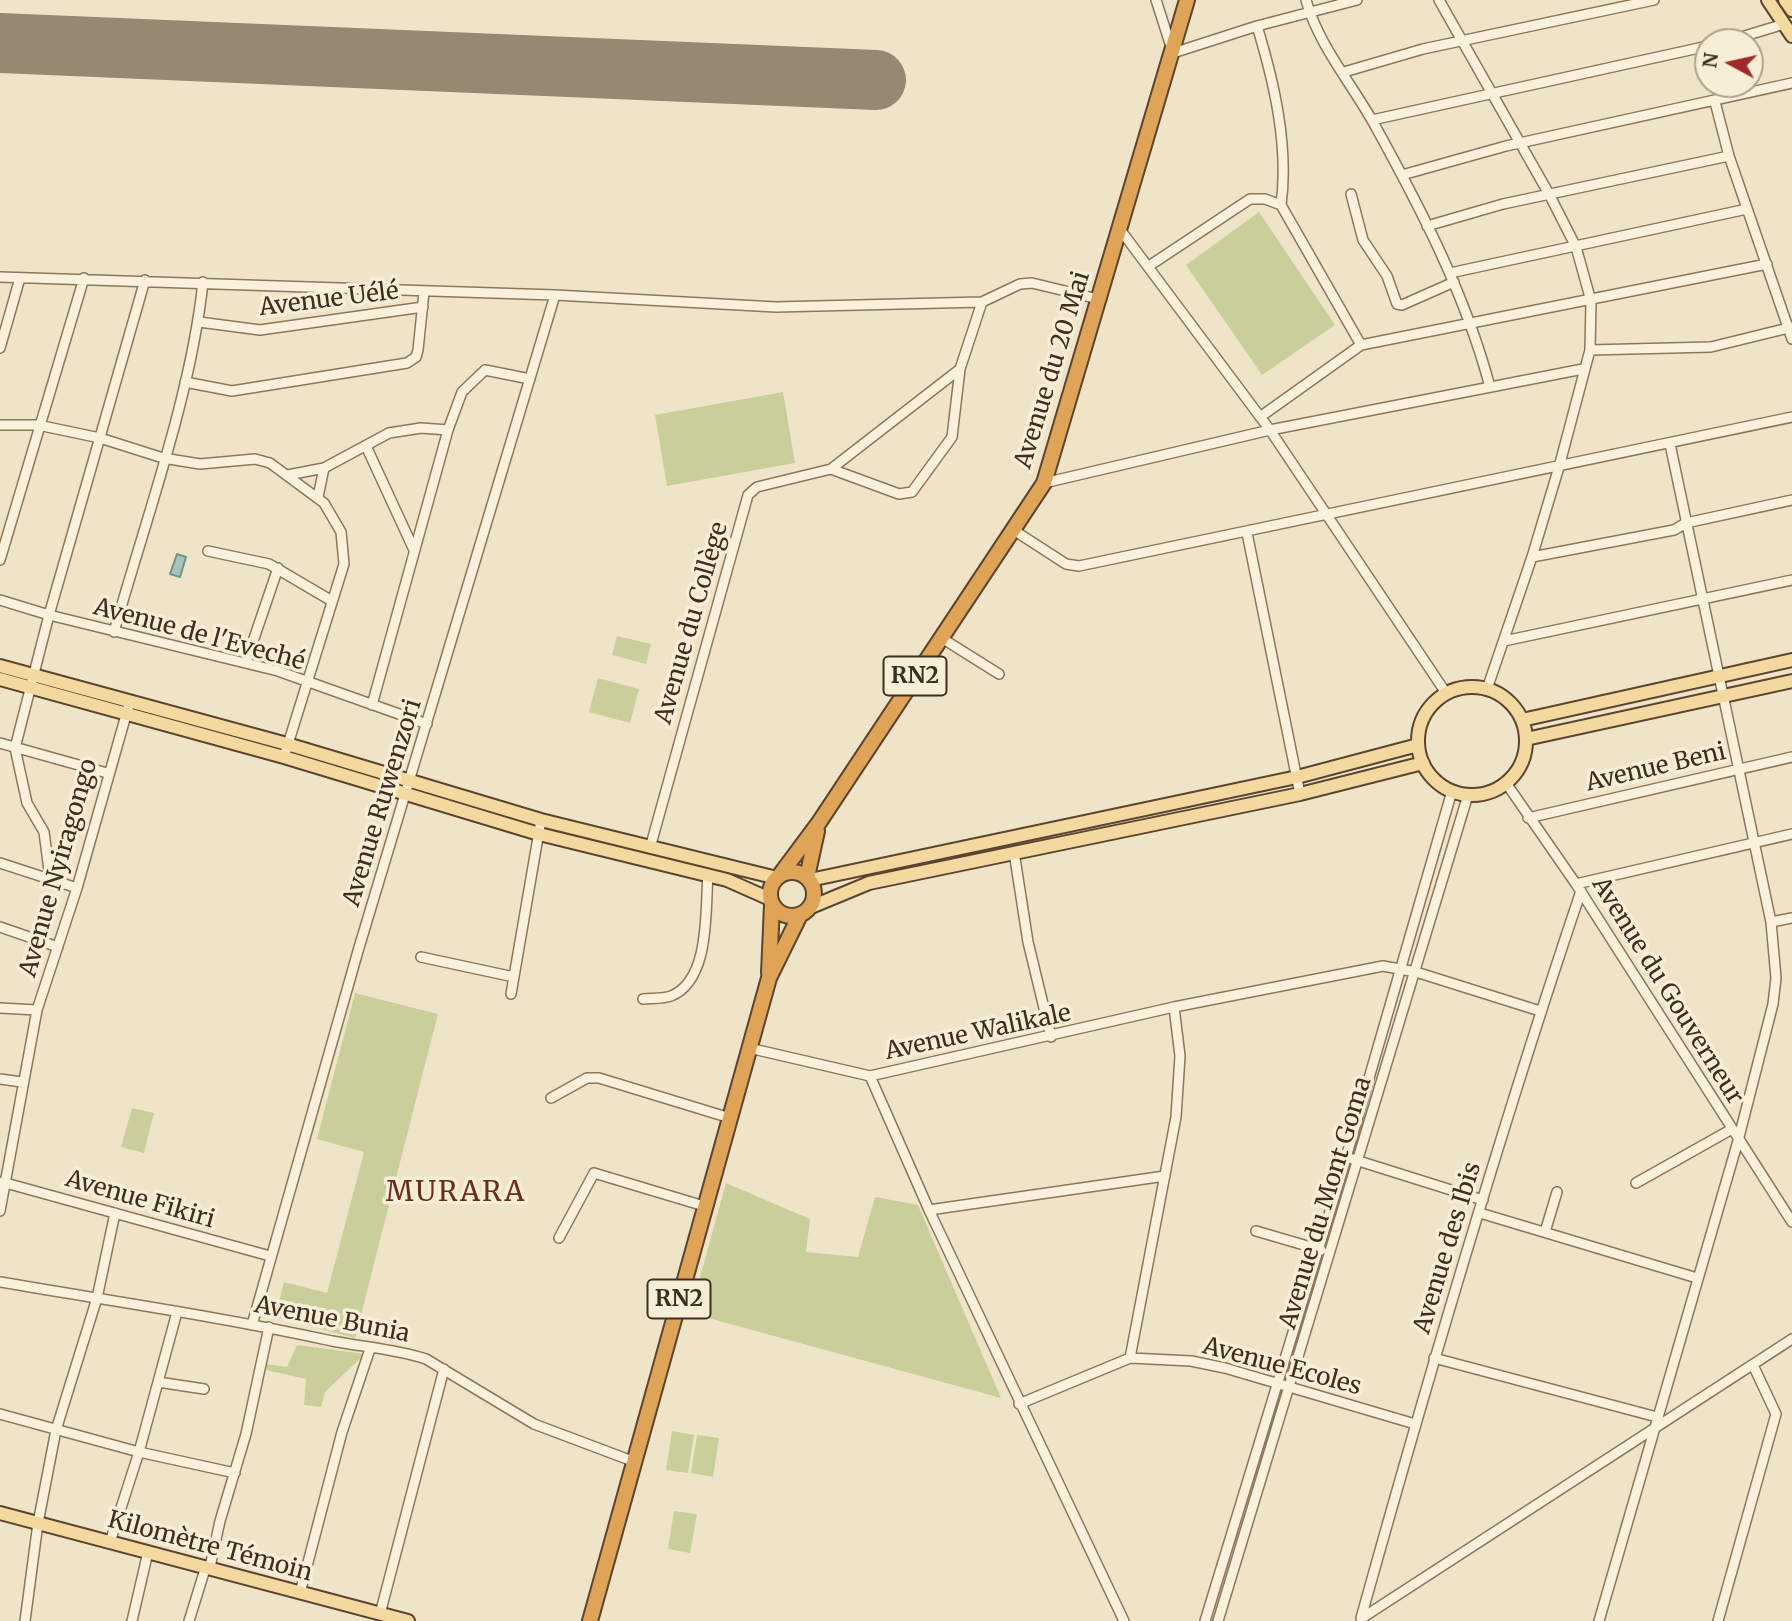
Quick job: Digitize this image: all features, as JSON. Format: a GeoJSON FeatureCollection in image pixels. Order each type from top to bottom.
{"type":"FeatureCollection","features":[{"type":"Feature","properties":{"kind":"highway","name":"Avenue du 20 Mai"},"geometry":{"type":"LineString","coordinates":[[818,824],[1044,483],[1187,0]]}},
{"type":"Feature","properties":{"kind":"highway","name":"RN2"},"geometry":{"type":"LineString","coordinates":[[769,978],[771,888],[818,824]]}},
{"type":"Feature","properties":{"kind":"highway","name":"RN2"},"geometry":{"type":"LineString","coordinates":[[590,1621],[769,978],[815,893],[808,879],[818,824]]}},
{"type":"Feature","properties":{"kind":"highway"},"geometry":{"type":"LineString","coordinates":[[778,876],[797,872],[808,879]]}},
{"type":"Feature","properties":{"kind":"highway"},"geometry":{"type":"LineString","coordinates":[[771,902],[788,916],[805,911]]}},
{"type":"Feature","properties":{"kind":"main road"},"geometry":{"type":"LineString","coordinates":[[1768,0],[1792,36]]}},
{"type":"Feature","properties":{"kind":"main road"},"geometry":{"type":"LineString","coordinates":[[1785,0],[1792,10]]}},
{"type":"Feature","properties":{"kind":"main road"},"geometry":{"type":"LineString","coordinates":[[1522,720],[1792,660]]}},
{"type":"Feature","properties":{"kind":"main road"},"geometry":{"type":"LineString","coordinates":[[0,666],[31,682]]}},
{"type":"Feature","properties":{"kind":"main road"},"geometry":{"type":"LineString","coordinates":[[0,679],[31,682],[285,750],[408,789],[708,874],[771,902]]}},
{"type":"Feature","properties":{"kind":"main road"},"geometry":{"type":"LineString","coordinates":[[1526,740],[1723,694],[1792,681]]}},
{"type":"Feature","properties":{"kind":"main road"},"geometry":{"type":"LineString","coordinates":[[1474,687],[1487,689],[1508,701],[1522,720],[1526,740],[1524,756],[1517,771],[1495,790],[1468,795],[1452,791],[1430,775],[1423,763],[1419,745],[1425,715],[1446,693],[1474,687]]}},
{"type":"Feature","properties":{"kind":"main road"},"geometry":{"type":"LineString","coordinates":[[808,879],[1297,777],[1419,745]]}},
{"type":"Feature","properties":{"kind":"main road"},"geometry":{"type":"LineString","coordinates":[[805,911],[869,883],[1300,794],[1423,763]]}},
{"type":"Feature","properties":{"kind":"main road"},"geometry":{"type":"LineString","coordinates":[[540,827],[778,876]]}},
{"type":"Feature","properties":{"kind":"main road","name":"Kilomètre Témoin"},"geometry":{"type":"LineString","coordinates":[[0,1513],[408,1621]]}},
{"type":"Feature","properties":{"kind":"street"},"geometry":{"type":"LineString","coordinates":[[1156,0],[1173,53],[1309,11],[1357,0]]}},
{"type":"Feature","properties":{"kind":"street"},"geometry":{"type":"LineString","coordinates":[[1306,0],[1309,11],[1402,175],[1452,277],[1472,324],[1490,387]]}},
{"type":"Feature","properties":{"kind":"street"},"geometry":{"type":"LineString","coordinates":[[1439,0],[1494,94],[1576,247],[1591,301],[1590,350],[1559,467],[1487,689]]}},
{"type":"Feature","properties":{"kind":"street"},"geometry":{"type":"LineString","coordinates":[[1343,72],[1423,49],[1654,0]]}},
{"type":"Feature","properties":{"kind":"street"},"geometry":{"type":"LineString","coordinates":[[1764,30],[1784,24]]}},
{"type":"Feature","properties":{"kind":"street"},"geometry":{"type":"LineString","coordinates":[[1257,26],[1271,72],[1284,163],[1280,205],[1361,345]]}},
{"type":"Feature","properties":{"kind":"street"},"geometry":{"type":"LineString","coordinates":[[1372,120],[1694,49]]}},
{"type":"Feature","properties":{"kind":"street"},"geometry":{"type":"LineString","coordinates":[[1402,175],[1520,144],[1792,83]]}},
{"type":"Feature","properties":{"kind":"street"},"geometry":{"type":"LineString","coordinates":[[1715,102],[1729,156],[1791,328],[1792,339]]}},
{"type":"Feature","properties":{"kind":"street"},"geometry":{"type":"LineString","coordinates":[[1427,226],[1457,215],[1729,156]]}},
{"type":"Feature","properties":{"kind":"street"},"geometry":{"type":"LineString","coordinates":[[1351,194],[1363,240],[1387,276],[1397,304],[1402,305],[1452,277],[1747,209]]}},
{"type":"Feature","properties":{"kind":"street"},"geometry":{"type":"LineString","coordinates":[[1149,266],[1250,199],[1265,199],[1280,205]]}},
{"type":"Feature","properties":{"kind":"street"},"geometry":{"type":"LineString","coordinates":[[1119,228],[1270,430],[1446,693]]}},
{"type":"Feature","properties":{"kind":"street"},"geometry":{"type":"LineString","coordinates":[[1260,417],[1361,345],[1767,264]]}},
{"type":"Feature","properties":{"kind":"street"},"geometry":{"type":"LineString","coordinates":[[0,277],[555,295],[776,307],[982,302],[1020,284],[1032,283],[1098,299]]}},
{"type":"Feature","properties":{"kind":"street"},"geometry":{"type":"LineString","coordinates":[[0,348],[20,278]]}},
{"type":"Feature","properties":{"kind":"street"},"geometry":{"type":"LineString","coordinates":[[0,560],[83,278]]}},
{"type":"Feature","properties":{"kind":"street"},"geometry":{"type":"LineString","coordinates":[[50,878],[44,832],[28,806],[6,747],[31,682],[145,280]]}},
{"type":"Feature","properties":{"kind":"street"},"geometry":{"type":"LineString","coordinates":[[114,632],[185,382],[199,322],[203,282]]}},
{"type":"Feature","properties":{"kind":"street"},"geometry":{"type":"LineString","coordinates":[[185,382],[232,391],[407,363],[416,357],[418,350],[424,292]]}},
{"type":"Feature","properties":{"kind":"street","name":"Avenue Ruwenzori"},"geometry":{"type":"LineString","coordinates":[[252,1325],[358,951],[555,295]]}},
{"type":"Feature","properties":{"kind":"street"},"geometry":{"type":"LineString","coordinates":[[831,468],[899,494],[912,492],[952,437],[960,369],[982,302]]}},
{"type":"Feature","properties":{"kind":"street","name":"Avenue Uélé"},"geometry":{"type":"LineString","coordinates":[[199,322],[260,330],[423,307]]}},
{"type":"Feature","properties":{"kind":"street"},"geometry":{"type":"LineString","coordinates":[[1590,350],[1711,348],[1791,328]]}},
{"type":"Feature","properties":{"kind":"street"},"geometry":{"type":"LineString","coordinates":[[372,705],[448,430],[462,392],[478,373],[491,369],[530,379]]}},
{"type":"Feature","properties":{"kind":"street"},"geometry":{"type":"LineString","coordinates":[[831,468],[960,369]]}},
{"type":"Feature","properties":{"kind":"street"},"geometry":{"type":"LineString","coordinates":[[1044,483],[1270,430],[1583,369]]}},
{"type":"Feature","properties":{"kind":"street"},"geometry":{"type":"LineString","coordinates":[[1014,531],[1072,566],[1247,533],[1792,417]]}},
{"type":"Feature","properties":{"kind":"street"},"geometry":{"type":"LineString","coordinates":[[0,425],[38,425],[100,438],[163,458],[200,464],[255,459],[270,463],[317,497],[333,517],[344,548],[344,564],[285,750]]}},
{"type":"Feature","properties":{"kind":"street"},"geometry":{"type":"LineString","coordinates":[[288,475],[324,468],[402,430],[448,430]]}},
{"type":"Feature","properties":{"kind":"street"},"geometry":{"type":"LineString","coordinates":[[1599,1621],[1738,1141],[1775,996],[1771,922],[1741,768],[1702,600],[1670,444]]}},
{"type":"Feature","properties":{"kind":"street"},"geometry":{"type":"LineString","coordinates":[[366,446],[414,550]]}},
{"type":"Feature","properties":{"kind":"street"},"geometry":{"type":"LineString","coordinates":[[317,497],[324,468]]}},
{"type":"Feature","properties":{"kind":"street","name":"Avenue du Collège"},"geometry":{"type":"LineString","coordinates":[[650,848],[748,495],[757,487],[831,468]]}},
{"type":"Feature","properties":{"kind":"street"},"geometry":{"type":"LineString","coordinates":[[1532,557],[1674,530],[1686,523],[1792,500]]}},
{"type":"Feature","properties":{"kind":"street"},"geometry":{"type":"LineString","coordinates":[[1247,533],[1300,794]]}},
{"type":"Feature","properties":{"kind":"street"},"geometry":{"type":"LineString","coordinates":[[208,551],[278,568],[332,601]]}},
{"type":"Feature","properties":{"kind":"street"},"geometry":{"type":"LineString","coordinates":[[246,662],[278,568]]}},
{"type":"Feature","properties":{"kind":"street"},"geometry":{"type":"LineString","coordinates":[[1504,641],[1792,580]]}},
{"type":"Feature","properties":{"kind":"street","name":"Avenue de l'Eveché"},"geometry":{"type":"LineString","coordinates":[[0,600],[114,632],[246,662],[427,724]]}},
{"type":"Feature","properties":{"kind":"street"},"geometry":{"type":"LineString","coordinates":[[940,637],[999,674]]}},
{"type":"Feature","properties":{"kind":"street","name":"Avenue Nyiragongo"},"geometry":{"type":"LineString","coordinates":[[0,1211],[3,1182],[37,1010],[77,888],[127,709]]}},
{"type":"Feature","properties":{"kind":"street"},"geometry":{"type":"LineString","coordinates":[[6,747],[107,773]]}},
{"type":"Feature","properties":{"kind":"street","name":"Avenue Beni"},"geometry":{"type":"LineString","coordinates":[[1528,818],[1792,757]]}},
{"type":"Feature","properties":{"kind":"street","name":"Avenue du Gouverneur"},"geometry":{"type":"LineString","coordinates":[[1506,783],[1578,887],[1738,1141],[1791,1219]]}},
{"type":"Feature","properties":{"kind":"street"},"geometry":{"type":"LineString","coordinates":[[1205,1621],[1346,1157],[1452,791]]}},
{"type":"Feature","properties":{"kind":"street","name":"Avenue du Mont Goma"},"geometry":{"type":"LineString","coordinates":[[1218,1621],[1360,1161],[1468,795]]}},
{"type":"Feature","properties":{"kind":"street"},"geometry":{"type":"LineString","coordinates":[[511,994],[540,827]]}},
{"type":"Feature","properties":{"kind":"street"},"geometry":{"type":"LineString","coordinates":[[1578,887],[1792,834]]}},
{"type":"Feature","properties":{"kind":"street"},"geometry":{"type":"LineString","coordinates":[[1014,852],[1028,942],[1051,1037]]}},
{"type":"Feature","properties":{"kind":"street"},"geometry":{"type":"LineString","coordinates":[[0,863],[77,888]]}},
{"type":"Feature","properties":{"kind":"street"},"geometry":{"type":"LineString","coordinates":[[643,999],[672,995],[688,979],[699,960],[705,941],[708,874]]}},
{"type":"Feature","properties":{"kind":"street","name":"Avenue des Ibis"},"geometry":{"type":"LineString","coordinates":[[1359,1620],[1434,1358],[1578,887]]}},
{"type":"Feature","properties":{"kind":"street"},"geometry":{"type":"LineString","coordinates":[[1771,922],[1792,918]]}},
{"type":"Feature","properties":{"kind":"street"},"geometry":{"type":"LineString","coordinates":[[0,927],[58,947]]}},
{"type":"Feature","properties":{"kind":"street"},"geometry":{"type":"LineString","coordinates":[[421,957],[514,977]]}},
{"type":"Feature","properties":{"kind":"street","name":"Avenue Walikale"},"geometry":{"type":"LineString","coordinates":[[749,1048],[870,1076],[1174,1007],[1383,966],[1400,967],[1540,1011]]}},
{"type":"Feature","properties":{"kind":"street"},"geometry":{"type":"LineString","coordinates":[[0,1007],[37,1010]]}},
{"type":"Feature","properties":{"kind":"street"},"geometry":{"type":"LineString","coordinates":[[1130,1357],[1166,1176],[1180,1079],[1174,1007]]}},
{"type":"Feature","properties":{"kind":"street"},"geometry":{"type":"LineString","coordinates":[[870,1076],[1019,1404],[1124,1621]]}},
{"type":"Feature","properties":{"kind":"street"},"geometry":{"type":"LineString","coordinates":[[551,1098],[587,1078],[599,1078],[730,1118]]}},
{"type":"Feature","properties":{"kind":"street"},"geometry":{"type":"LineString","coordinates":[[0,1079],[22,1082]]}},
{"type":"Feature","properties":{"kind":"street"},"geometry":{"type":"LineString","coordinates":[[1636,1183],[1732,1129]]}},
{"type":"Feature","properties":{"kind":"street"},"geometry":{"type":"LineString","coordinates":[[1346,1157],[1483,1200]]}},
{"type":"Feature","properties":{"kind":"street"},"geometry":{"type":"LineString","coordinates":[[559,1238],[594,1173],[705,1206]]}},
{"type":"Feature","properties":{"kind":"street"},"geometry":{"type":"LineString","coordinates":[[929,1210],[1166,1176]]}},
{"type":"Feature","properties":{"kind":"street","name":"Avenue Fikiri"},"geometry":{"type":"LineString","coordinates":[[3,1182],[270,1256]]}},
{"type":"Feature","properties":{"kind":"street"},"geometry":{"type":"LineString","coordinates":[[1545,1232],[1558,1192]]}},
{"type":"Feature","properties":{"kind":"street"},"geometry":{"type":"LineString","coordinates":[[25,1621],[38,1523],[56,1430],[97,1298],[115,1213]]}},
{"type":"Feature","properties":{"kind":"street"},"geometry":{"type":"LineString","coordinates":[[1480,1213],[1698,1278]]}},
{"type":"Feature","properties":{"kind":"street"},"geometry":{"type":"LineString","coordinates":[[1256,1231],[1331,1253]]}},
{"type":"Feature","properties":{"kind":"street","name":"Avenue Bunia"},"geometry":{"type":"LineString","coordinates":[[0,1282],[269,1327],[370,1349],[407,1352],[444,1369],[534,1424],[635,1462]]}},
{"type":"Feature","properties":{"kind":"street"},"geometry":{"type":"LineString","coordinates":[[1299,1309],[1313,1313]]}},
{"type":"Feature","properties":{"kind":"street"},"geometry":{"type":"LineString","coordinates":[[110,1542],[139,1452],[177,1312]]}},
{"type":"Feature","properties":{"kind":"street"},"geometry":{"type":"LineString","coordinates":[[189,1621],[235,1472],[269,1327]]}},
{"type":"Feature","properties":{"kind":"street"},"geometry":{"type":"LineString","coordinates":[[1359,1620],[1792,1339]]}},
{"type":"Feature","properties":{"kind":"street"},"geometry":{"type":"LineString","coordinates":[[300,1593],[342,1432],[370,1349]]}},
{"type":"Feature","properties":{"kind":"street","name":"Avenue Ecoles"},"geometry":{"type":"LineString","coordinates":[[1019,1404],[1130,1357],[1191,1361],[1277,1383],[1415,1424]]}},
{"type":"Feature","properties":{"kind":"street"},"geometry":{"type":"LineString","coordinates":[[1434,1358],[1657,1417]]}},
{"type":"Feature","properties":{"kind":"street"},"geometry":{"type":"LineString","coordinates":[[1718,1621],[1776,1414],[1753,1365]]}},
{"type":"Feature","properties":{"kind":"street"},"geometry":{"type":"LineString","coordinates":[[386,1617],[444,1369]]}},
{"type":"Feature","properties":{"kind":"street"},"geometry":{"type":"LineString","coordinates":[[159,1382],[204,1389]]}},
{"type":"Feature","properties":{"kind":"street"},"geometry":{"type":"LineString","coordinates":[[0,1414],[139,1452],[235,1472]]}},
{"type":"Feature","properties":{"kind":"street"},"geometry":{"type":"LineString","coordinates":[[1257,1450],[1270,1453]]}},
{"type":"Feature","properties":{"kind":"street"},"geometry":{"type":"LineString","coordinates":[[132,1621],[148,1552]]}},
{"type":"Feature","properties":{"kind":"green space"},"geometry":{"type":"Polygon","coordinates":[[[1259,212],[1335,325],[1262,375],[1186,265],[1259,212]]]}},
{"type":"Feature","properties":{"kind":"green space"},"geometry":{"type":"Polygon","coordinates":[[[783,392],[795,463],[667,486],[655,415],[783,392]]]}},
{"type":"Feature","properties":{"kind":"green space"},"geometry":{"type":"Polygon","coordinates":[[[617,636],[651,644],[646,664],[612,655],[617,636]]]}},
{"type":"Feature","properties":{"kind":"green space"},"geometry":{"type":"Polygon","coordinates":[[[598,678],[639,689],[630,723],[589,712],[598,678]]]}},
{"type":"Feature","properties":{"kind":"green space"},"geometry":{"type":"Polygon","coordinates":[[[355,993],[438,1014],[355,1338],[275,1317],[284,1282],[327,1293],[364,1152],[317,1139],[355,993]]]}},
{"type":"Feature","properties":{"kind":"green space"},"geometry":{"type":"Polygon","coordinates":[[[132,1108],[154,1113],[144,1153],[121,1147],[132,1108]]]}},
{"type":"Feature","properties":{"kind":"green space"},"geometry":{"type":"Polygon","coordinates":[[[726,1183],[810,1219],[806,1252],[858,1257],[875,1197],[918,1205],[1001,1398],[690,1313],[726,1183]]]}},
{"type":"Feature","properties":{"kind":"green space"},"geometry":{"type":"Polygon","coordinates":[[[297,1345],[365,1354],[325,1392],[321,1407],[304,1405],[306,1379],[266,1370],[267,1364],[287,1367],[297,1345]]]}},
{"type":"Feature","properties":{"kind":"green space"},"geometry":{"type":"Polygon","coordinates":[[[672,1431],[694,1435],[688,1473],[666,1470],[672,1431]]]}},
{"type":"Feature","properties":{"kind":"green space"},"geometry":{"type":"Polygon","coordinates":[[[697,1435],[719,1438],[713,1477],[691,1473],[697,1435]]]}},
{"type":"Feature","properties":{"kind":"green space"},"geometry":{"type":"Polygon","coordinates":[[[674,1511],[697,1514],[690,1553],[668,1549],[674,1511]]]}},
{"type":"Feature","properties":{"kind":"water"},"geometry":{"type":"Polygon","coordinates":[[[177,554],[186,557],[180,577],[170,574],[177,554]]]}},
{"type":"Feature","properties":{"kind":"runway"},"geometry":{"type":"LineString","coordinates":[[0,43],[876,80]]}},
{"type":"Feature","properties":{"kind":"district","name":"MURARA"},"geometry":{"type":"Point","coordinates":[456,1193]}}]}
